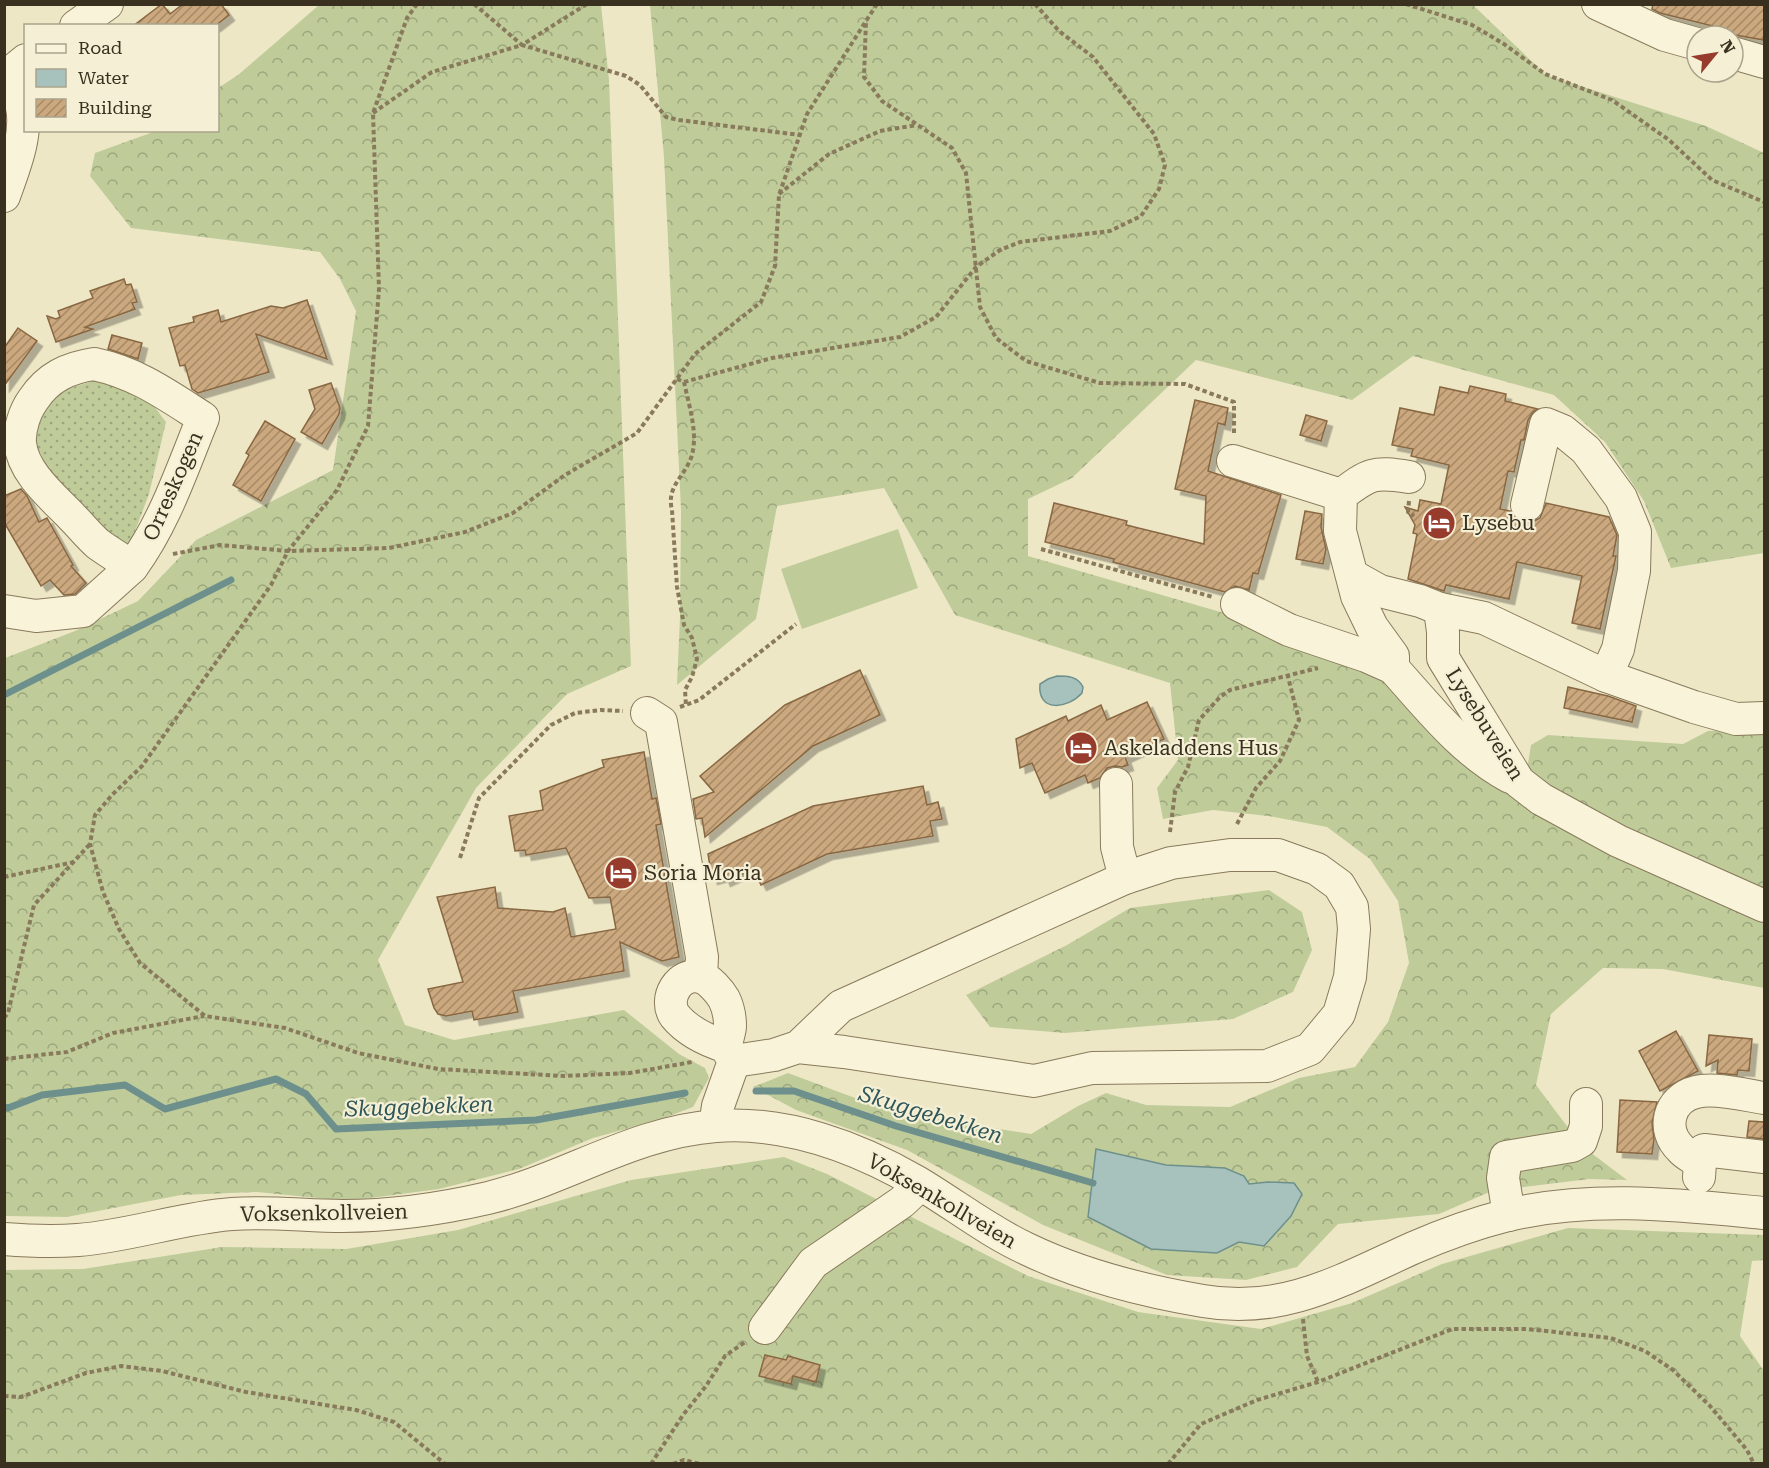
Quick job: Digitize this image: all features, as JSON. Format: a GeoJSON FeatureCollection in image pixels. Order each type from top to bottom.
{"type":"FeatureCollection","features":[{"type":"Feature","properties":{"kind":"street"},"geometry":{"type":"LineString","coordinates":[[79,24],[107,4]]}},
{"type":"Feature","properties":{"kind":"street"},"geometry":{"type":"LineString","coordinates":[[1598,4],[1665,35],[1685,41]]}},
{"type":"Feature","properties":{"kind":"street"},"geometry":{"type":"LineString","coordinates":[[1745,56],[1764,62]]}},
{"type":"Feature","properties":{"kind":"street"},"geometry":{"type":"LineString","coordinates":[[4,196],[18,155],[23,122],[21,102],[13,88],[4,79],[24,62]]}},
{"type":"Feature","properties":{"kind":"street","name":"Orreskogen"},"geometry":{"type":"LineString","coordinates":[[4,611],[36,616],[83,611],[132,567],[147,547],[165,511],[203,418],[145,381],[117,368],[94,364],[73,367],[57,375],[40,388],[30,404],[23,421],[20,443],[26,464],[41,485],[97,543],[132,567]]}},
{"type":"Feature","properties":{"kind":"street"},"geometry":{"type":"LineString","coordinates":[[1527,505],[1546,424],[1563,431],[1586,450],[1621,498],[1635,532],[1634,571],[1618,649],[1606,676]]}},
{"type":"Feature","properties":{"kind":"street"},"geometry":{"type":"LineString","coordinates":[[1233,461],[1341,495]]}},
{"type":"Feature","properties":{"kind":"street"},"geometry":{"type":"LineString","coordinates":[[1341,495],[1362,479],[1383,472],[1408,477]]}},
{"type":"Feature","properties":{"kind":"street"},"geometry":{"type":"LineString","coordinates":[[1341,495],[1340,531],[1357,596],[1372,627],[1393,656],[1393,668]]}},
{"type":"Feature","properties":{"kind":"street"},"geometry":{"type":"LineString","coordinates":[[1353,576],[1380,591],[1420,601],[1440,609],[1484,618],[1606,676],[1694,707],[1736,719],[1764,718]]}},
{"type":"Feature","properties":{"kind":"street"},"geometry":{"type":"LineString","coordinates":[[1237,604],[1289,630],[1393,668],[1455,737],[1490,766],[1519,782]]}},
{"type":"Feature","properties":{"kind":"street","name":"Lysebuveien"},"geometry":{"type":"LineString","coordinates":[[1440,609],[1443,658],[1519,782],[1541,799],[1618,841],[1764,906]]}},
{"type":"Feature","properties":{"kind":"street"},"geometry":{"type":"LineString","coordinates":[[647,713],[661,722],[702,957],[701,977]]}},
{"type":"Feature","properties":{"kind":"street"},"geometry":{"type":"LineString","coordinates":[[1116,784],[1117,847],[1125,878]]}},
{"type":"Feature","properties":{"kind":"street"},"geometry":{"type":"LineString","coordinates":[[715,1126],[730,1054],[728,1008],[712,984],[701,977],[690,977],[682,981],[671,995],[670,1006],[675,1016],[689,1029],[730,1054],[774,1055],[798,1047],[1034,1081],[1092,1068],[1267,1066],[1310,1049],[1339,1014],[1350,977],[1354,929],[1352,907],[1340,885],[1317,869],[1278,855],[1230,855],[1171,863],[1125,878],[841,1006],[798,1047]]}},
{"type":"Feature","properties":{"kind":"street"},"geometry":{"type":"LineString","coordinates":[[1700,1163],[1681,1149],[1673,1138],[1668,1125],[1673,1107],[1687,1095],[1696,1091],[1764,1098]]}},
{"type":"Feature","properties":{"kind":"street"},"geometry":{"type":"LineString","coordinates":[[1509,1215],[1503,1178],[1506,1157],[1572,1146],[1581,1141],[1586,1126],[1586,1104]]}},
{"type":"Feature","properties":{"kind":"street","name":"Voksenkollveien"},"geometry":{"type":"LineString","coordinates":[[4,1239],[79,1240],[204,1217],[239,1214],[387,1215],[441,1208],[502,1194],[612,1151],[694,1129],[715,1126],[778,1130],[827,1142],[877,1161],[1029,1250],[1106,1278],[1176,1296],[1229,1305],[1268,1304],[1300,1297],[1441,1237],[1509,1215],[1542,1209],[1589,1204],[1640,1203],[1764,1213]]}},
{"type":"Feature","properties":{"kind":"street"},"geometry":{"type":"LineString","coordinates":[[1697,1207],[1700,1163],[1702,1154],[1708,1149],[1764,1157]]}},
{"type":"Feature","properties":{"kind":"street"},"geometry":{"type":"LineString","coordinates":[[765,1328],[813,1263],[902,1202],[920,1185]]}},
{"type":"Feature","properties":{"kind":"path"},"geometry":{"type":"LineString","coordinates":[[205,1016],[140,963],[119,928],[103,892],[90,844],[95,815],[142,766],[271,585],[288,551],[337,490],[368,426],[379,289],[373,113],[407,18],[417,4]]}},
{"type":"Feature","properties":{"kind":"path"},"geometry":{"type":"LineString","coordinates":[[474,4],[522,45],[626,76],[640,85],[666,117],[800,135]]}},
{"type":"Feature","properties":{"kind":"path"},"geometry":{"type":"LineString","coordinates":[[373,113],[432,72],[522,45],[587,4]]}},
{"type":"Feature","properties":{"kind":"path"},"geometry":{"type":"LineString","coordinates":[[132,567],[169,554],[220,545],[288,551],[389,548],[465,532],[513,513],[565,475],[637,433],[695,354],[761,302],[775,266],[779,195],[807,114],[877,4]]}},
{"type":"Feature","properties":{"kind":"path"},"geometry":{"type":"LineString","coordinates":[[677,379],[684,382],[772,358],[900,337],[936,317],[976,267],[999,250],[1020,242],[1110,231],[1141,216],[1159,189],[1165,165],[1154,134],[1093,57],[1059,32],[1035,4]]}},
{"type":"Feature","properties":{"kind":"path"},"geometry":{"type":"LineString","coordinates":[[1406,4],[1472,25],[1504,44],[1545,74],[1612,100],[1669,140],[1712,180],[1764,202]]}},
{"type":"Feature","properties":{"kind":"path"},"geometry":{"type":"LineString","coordinates":[[866,21],[864,77],[882,101],[952,148],[966,173],[980,307],[996,338],[1026,361],[1100,383],[1185,384],[1234,402],[1233,461]]}},
{"type":"Feature","properties":{"kind":"path"},"geometry":{"type":"LineString","coordinates":[[779,195],[829,153],[880,131],[918,125]]}},
{"type":"Feature","properties":{"kind":"path"},"geometry":{"type":"LineString","coordinates":[[684,382],[694,430],[691,458],[676,482],[670,501],[677,587],[684,625],[692,638],[697,659],[692,677],[685,690],[686,706]]}},
{"type":"Feature","properties":{"kind":"path"},"geometry":{"type":"LineString","coordinates":[[1041,549],[1237,604]]}},
{"type":"Feature","properties":{"kind":"path"},"geometry":{"type":"LineString","coordinates":[[460,858],[479,798],[551,725],[576,713],[601,710],[647,713],[686,706],[699,700],[796,624]]}},
{"type":"Feature","properties":{"kind":"path"},"geometry":{"type":"LineString","coordinates":[[1170,832],[1175,792],[1188,767],[1199,720],[1220,697],[1230,690],[1321,668]]}},
{"type":"Feature","properties":{"kind":"path"},"geometry":{"type":"LineString","coordinates":[[1237,824],[1256,788],[1280,761],[1299,720],[1288,676]]}},
{"type":"Feature","properties":{"kind":"path"},"geometry":{"type":"LineString","coordinates":[[4,1018],[8,1012],[34,905],[90,844]]}},
{"type":"Feature","properties":{"kind":"path"},"geometry":{"type":"LineString","coordinates":[[4,877],[74,861]]}},
{"type":"Feature","properties":{"kind":"path"},"geometry":{"type":"LineString","coordinates":[[4,1059],[67,1052],[113,1033],[205,1016],[285,1028],[358,1053],[438,1070],[564,1076],[630,1073],[730,1054]]}},
{"type":"Feature","properties":{"kind":"path"},"geometry":{"type":"LineString","coordinates":[[1300,1297],[1307,1356],[1318,1382]]}},
{"type":"Feature","properties":{"kind":"path"},"geometry":{"type":"LineString","coordinates":[[651,1464],[682,1415],[706,1386],[725,1356],[765,1328]]}},
{"type":"Feature","properties":{"kind":"path"},"geometry":{"type":"LineString","coordinates":[[1168,1464],[1201,1424],[1257,1400],[1318,1382],[1452,1329],[1527,1329],[1611,1338],[1645,1351],[1673,1370],[1710,1406],[1747,1450],[1754,1464]]}},
{"type":"Feature","properties":{"kind":"path"},"geometry":{"type":"LineString","coordinates":[[4,1396],[21,1397],[86,1374],[121,1366],[162,1371],[246,1392],[356,1410],[394,1422],[445,1464]]}},
{"type":"Feature","properties":{"kind":"path"},"geometry":{"type":"LineString","coordinates":[[673,1464],[684,1460],[700,1464]]}},
{"type":"Feature","properties":{"kind":"green space"},"geometry":{"type":"Polygon","coordinates":[[[319,5],[601,5],[609,80],[631,666],[567,694],[476,788],[378,960],[405,1025],[454,1040],[624,1010],[679,1054],[705,1068],[709,1078],[693,1107],[659,1120],[593,1138],[519,1169],[439,1189],[348,1201],[257,1192],[181,1195],[67,1217],[5,1216],[5,658],[75,631],[138,601],[196,540],[333,470],[356,311],[340,279],[320,252],[131,228],[90,176],[95,153],[153,132],[219,132],[219,87],[238,75],[319,5]]]}},
{"type":"Feature","properties":{"kind":"green space"},"geometry":{"type":"Polygon","coordinates":[[[650,5],[1473,5],[1546,75],[1706,126],[1764,153],[1764,553],[1671,568],[1644,501],[1605,442],[1554,395],[1413,356],[1352,400],[1196,360],[1072,478],[1028,499],[1028,556],[1375,657],[1522,800],[1531,745],[1548,735],[1683,744],[1708,731],[1764,729],[1764,988],[1663,969],[1603,968],[1551,1014],[1536,1085],[1582,1146],[1627,1180],[1589,1179],[1492,1191],[1439,1214],[1338,1224],[1297,1267],[1246,1280],[1167,1275],[1043,1225],[907,1150],[796,1110],[753,1087],[788,1073],[890,1111],[1031,1134],[1078,1106],[1106,1093],[1146,1105],[1230,1107],[1299,1078],[1355,1067],[1388,1022],[1409,963],[1398,901],[1370,859],[1327,827],[1268,816],[1213,810],[1163,819],[1157,788],[1178,760],[1170,683],[955,615],[884,488],[777,506],[756,619],[677,685],[681,510],[664,157],[650,5]],[[1096,1150],[1088,1217],[1264,1246],[1291,1216],[1302,1194],[1268,1182],[1249,1184],[1225,1168],[1166,1165],[1096,1150]]]}},
{"type":"Feature","properties":{"kind":"green space"},"geometry":{"type":"Polygon","coordinates":[[[106,377],[147,397],[166,422],[149,494],[129,547],[97,528],[53,480],[33,437],[41,412],[64,390],[106,377]]]}},
{"type":"Feature","properties":{"kind":"green space"},"geometry":{"type":"Polygon","coordinates":[[[898,529],[918,588],[802,629],[781,569],[898,529]]]}},
{"type":"Feature","properties":{"kind":"green space"},"geometry":{"type":"Polygon","coordinates":[[[1269,890],[1302,912],[1312,950],[1293,992],[1233,1019],[1065,1033],[990,1027],[966,995],[1067,945],[1130,908],[1269,890]]]}},
{"type":"Feature","properties":{"kind":"green space"},"geometry":{"type":"Polygon","coordinates":[[[784,1157],[827,1174],[1028,1276],[1138,1312],[1261,1329],[1352,1303],[1442,1264],[1568,1228],[1764,1235],[1764,1260],[1752,1261],[1740,1336],[1764,1371],[1764,1463],[5,1463],[4,1270],[83,1269],[222,1247],[346,1249],[458,1230],[631,1180],[784,1157]]]}},
{"type":"Feature","properties":{"kind":"water"},"geometry":{"type":"Polygon","coordinates":[[[1057,676],[1075,679],[1081,683],[1082,693],[1062,705],[1048,704],[1040,693],[1040,684],[1057,676]]]}},
{"type":"Feature","properties":{"kind":"water"},"geometry":{"type":"Polygon","coordinates":[[[1096,1149],[1166,1165],[1225,1168],[1244,1176],[1249,1184],[1294,1183],[1302,1194],[1291,1216],[1264,1246],[1239,1242],[1217,1253],[1151,1249],[1088,1217],[1096,1149]]]}},
{"type":"Feature","properties":{"kind":"building"},"geometry":{"type":"Polygon","coordinates":[[[162,4],[170,14],[183,4],[221,4],[229,15],[218,24],[136,24],[162,4]]]}},
{"type":"Feature","properties":{"kind":"building"},"geometry":{"type":"Polygon","coordinates":[[[1653,4],[1764,4],[1764,40],[1745,37],[1745,24],[1705,24],[1652,9],[1653,4]]]}},
{"type":"Feature","properties":{"kind":"building"},"geometry":{"type":"Polygon","coordinates":[[[124,279],[126,285],[131,284],[137,302],[132,303],[135,309],[85,327],[93,329],[56,342],[47,316],[56,319],[60,317],[58,311],[93,298],[90,291],[124,279]]]}},
{"type":"Feature","properties":{"kind":"building"},"geometry":{"type":"Polygon","coordinates":[[[307,300],[327,359],[256,334],[269,372],[198,393],[192,389],[185,365],[180,366],[169,328],[194,322],[193,317],[218,310],[221,322],[271,306],[283,308],[307,300]]]}},
{"type":"Feature","properties":{"kind":"building"},"geometry":{"type":"Polygon","coordinates":[[[18,328],[37,341],[4,386],[4,348],[18,328]]]}},
{"type":"Feature","properties":{"kind":"building"},"geometry":{"type":"Polygon","coordinates":[[[112,335],[142,343],[138,359],[108,349],[112,335]]]}},
{"type":"Feature","properties":{"kind":"building"},"geometry":{"type":"Polygon","coordinates":[[[331,383],[340,408],[322,444],[301,432],[315,409],[309,390],[331,383]]]}},
{"type":"Feature","properties":{"kind":"building"},"geometry":{"type":"Polygon","coordinates":[[[1470,386],[1506,394],[1505,401],[1538,409],[1528,420],[1514,472],[1508,471],[1500,509],[1510,511],[1523,523],[1540,518],[1546,503],[1609,517],[1617,535],[1613,556],[1616,556],[1600,629],[1572,623],[1582,576],[1517,562],[1509,599],[1446,585],[1444,591],[1408,579],[1417,534],[1413,533],[1415,525],[1405,507],[1418,511],[1420,500],[1441,504],[1449,465],[1411,456],[1413,449],[1392,445],[1400,408],[1434,415],[1440,387],[1468,393],[1470,386]]]}},
{"type":"Feature","properties":{"kind":"building"},"geometry":{"type":"Polygon","coordinates":[[[1195,400],[1228,408],[1225,425],[1218,423],[1208,471],[1281,495],[1258,574],[1253,573],[1249,590],[1235,586],[1225,592],[1113,562],[1114,559],[1045,542],[1054,503],[1127,521],[1126,525],[1204,544],[1206,496],[1175,489],[1195,400]]]}},
{"type":"Feature","properties":{"kind":"building"},"geometry":{"type":"Polygon","coordinates":[[[1306,415],[1327,421],[1321,441],[1300,435],[1306,415]]]}},
{"type":"Feature","properties":{"kind":"building"},"geometry":{"type":"Polygon","coordinates":[[[265,421],[295,439],[261,501],[233,485],[249,455],[246,453],[265,421]]]}},
{"type":"Feature","properties":{"kind":"building"},"geometry":{"type":"Polygon","coordinates":[[[21,489],[27,496],[39,522],[47,518],[73,565],[71,566],[86,583],[75,594],[64,595],[50,580],[41,586],[4,522],[4,496],[21,489]]]}},
{"type":"Feature","properties":{"kind":"building"},"geometry":{"type":"Polygon","coordinates":[[[1305,511],[1322,514],[1321,527],[1326,549],[1323,564],[1296,559],[1305,511]]]}},
{"type":"Feature","properties":{"kind":"building"},"geometry":{"type":"Polygon","coordinates":[[[860,670],[880,715],[813,746],[705,837],[702,818],[696,819],[693,799],[714,792],[700,776],[785,705],[860,670]]]}},
{"type":"Feature","properties":{"kind":"building"},"geometry":{"type":"Polygon","coordinates":[[[1568,687],[1608,696],[1636,706],[1632,722],[1564,708],[1568,687]]]}},
{"type":"Feature","properties":{"kind":"building","name":"Askeladdens Hus"},"geometry":{"type":"Polygon","coordinates":[[[1147,702],[1164,739],[1125,757],[1128,765],[1107,768],[1100,778],[1088,783],[1085,775],[1045,793],[1032,763],[1020,768],[1016,739],[1066,716],[1068,721],[1101,705],[1107,720],[1147,702]]]}},
{"type":"Feature","properties":{"kind":"building","name":"Soria Moria"},"geometry":{"type":"Polygon","coordinates":[[[644,752],[652,799],[656,798],[661,824],[656,825],[679,957],[662,961],[620,942],[624,971],[513,991],[518,1012],[474,1020],[472,1011],[446,1016],[438,1014],[428,989],[463,982],[437,897],[495,887],[498,908],[553,912],[565,908],[571,937],[616,929],[610,897],[589,898],[566,848],[526,855],[525,850],[515,851],[509,816],[543,810],[540,791],[604,767],[602,760],[644,752]]]}},
{"type":"Feature","properties":{"kind":"building"},"geometry":{"type":"Polygon","coordinates":[[[923,786],[927,805],[938,802],[942,819],[930,821],[933,836],[827,854],[761,885],[754,871],[725,881],[723,876],[712,879],[708,854],[813,806],[923,786]]]}},
{"type":"Feature","properties":{"kind":"building"},"geometry":{"type":"Polygon","coordinates":[[[1676,1031],[1698,1071],[1660,1091],[1639,1051],[1676,1031]]]}},
{"type":"Feature","properties":{"kind":"building"},"geometry":{"type":"Polygon","coordinates":[[[1709,1035],[1752,1039],[1749,1071],[1738,1070],[1737,1075],[1717,1073],[1718,1060],[1706,1066],[1709,1035]]]}},
{"type":"Feature","properties":{"kind":"building"},"geometry":{"type":"Polygon","coordinates":[[[1620,1100],[1657,1102],[1652,1123],[1654,1139],[1652,1154],[1617,1152],[1620,1100]]]}},
{"type":"Feature","properties":{"kind":"building"},"geometry":{"type":"Polygon","coordinates":[[[1749,1121],[1764,1122],[1764,1139],[1747,1137],[1749,1121]]]}},
{"type":"Feature","properties":{"kind":"building"},"geometry":{"type":"Polygon","coordinates":[[[765,1355],[786,1360],[788,1356],[820,1365],[816,1382],[793,1376],[791,1384],[759,1376],[765,1355]]]}},
{"type":"Feature","properties":{"kind":"waterway"},"geometry":{"type":"LineString","coordinates":[[4,695],[231,580]]}},
{"type":"Feature","properties":{"kind":"waterway","name":"Skuggebekken"},"geometry":{"type":"LineString","coordinates":[[4,1107],[8,1108],[42,1095],[125,1085],[165,1109],[276,1079],[306,1094],[336,1129],[536,1120],[685,1093]]}},
{"type":"Feature","properties":{"kind":"waterway","name":"Skuggebekken"},"geometry":{"type":"LineString","coordinates":[[756,1091],[794,1091],[896,1126],[1093,1183]]}},
{"type":"Feature","properties":{"kind":"place","name":"Lysebu"},"geometry":{"type":"Point","coordinates":[1439,523]}},
{"type":"Feature","properties":{"kind":"place","name":"Askeladdens Hus"},"geometry":{"type":"Point","coordinates":[1081,748]}},
{"type":"Feature","properties":{"kind":"place","name":"Soria Moria"},"geometry":{"type":"Point","coordinates":[621,873]}}]}
